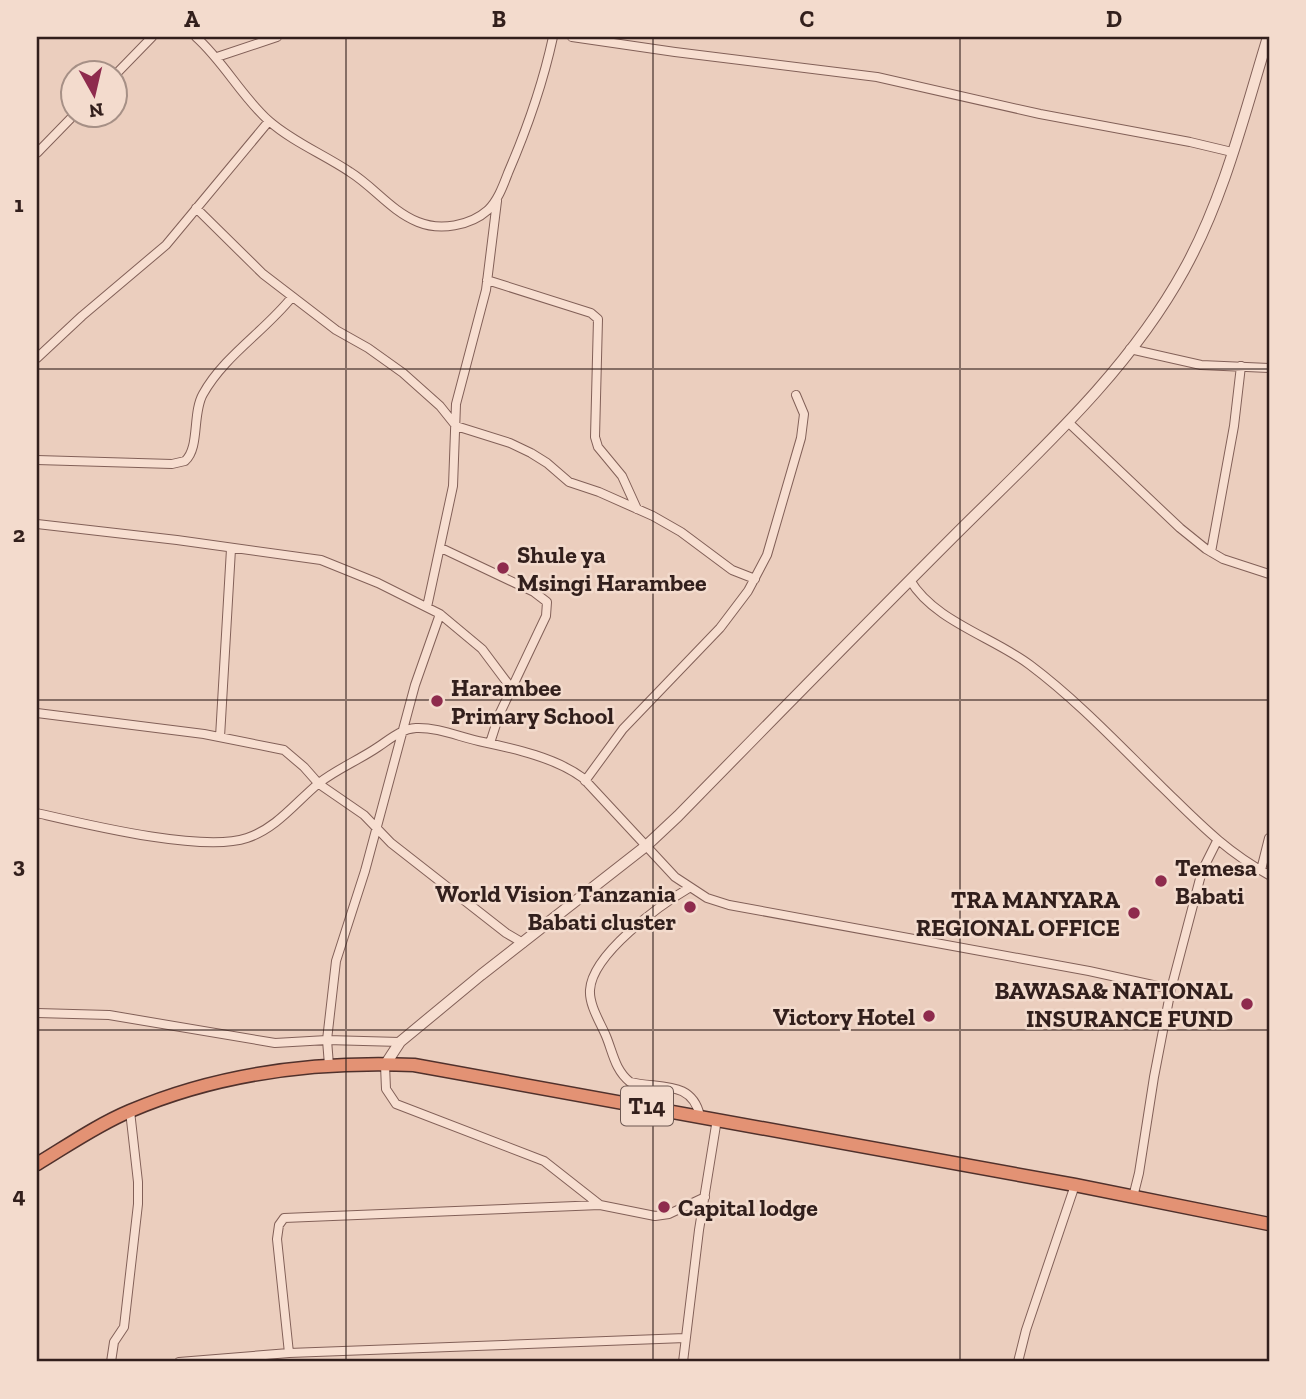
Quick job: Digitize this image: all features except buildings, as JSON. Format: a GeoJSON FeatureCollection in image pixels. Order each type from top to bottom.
{"type":"FeatureCollection","features":[{"type":"Feature","properties":{"kind":"highway","name":"T14"},"geometry":{"type":"LineString","coordinates":[[37,1164],[130,1111],[190,1090],[229,1080],[329,1065],[425,1066],[1075,1185],[1269,1224]]}},
{"type":"Feature","properties":{"kind":"street"},"geometry":{"type":"LineString","coordinates":[[130,60],[152,37]]}},
{"type":"Feature","properties":{"kind":"street"},"geometry":{"type":"LineString","coordinates":[[196,37],[217,57],[269,121],[300,143],[351,172],[401,213],[432,226],[462,223],[487,211],[497,199]]}},
{"type":"Feature","properties":{"kind":"street"},"geometry":{"type":"LineString","coordinates":[[217,57],[277,37]]}},
{"type":"Feature","properties":{"kind":"street"},"geometry":{"type":"LineString","coordinates":[[427,607],[453,486],[456,404],[479,323],[497,199],[546,71],[553,37]]}},
{"type":"Feature","properties":{"kind":"street"},"geometry":{"type":"LineString","coordinates":[[572,37],[877,77],[1040,114],[1232,152]]}},
{"type":"Feature","properties":{"kind":"street"},"geometry":{"type":"LineString","coordinates":[[600,1205],[544,1161],[396,1104],[386,1089],[385,1065],[400,1042],[646,846],[1068,422],[1163,306],[1194,251],[1232,152],[1268,37]]}},
{"type":"Feature","properties":{"kind":"street"},"geometry":{"type":"LineString","coordinates":[[37,358],[82,316],[156,255],[269,121]]}},
{"type":"Feature","properties":{"kind":"street"},"geometry":{"type":"LineString","coordinates":[[37,153],[60,129]]}},
{"type":"Feature","properties":{"kind":"street"},"geometry":{"type":"LineString","coordinates":[[196,208],[248,261],[336,330],[368,348],[403,373],[440,406],[456,426],[510,443],[540,457],[569,482],[637,509],[681,532],[732,570],[755,579]]}},
{"type":"Feature","properties":{"kind":"street"},"geometry":{"type":"LineString","coordinates":[[487,280],[591,313],[598,319],[595,437],[598,447],[622,476],[637,509]]}},
{"type":"Feature","properties":{"kind":"street"},"geometry":{"type":"LineString","coordinates":[[37,460],[162,464],[185,461],[192,451],[196,411],[202,395],[223,368],[292,297]]}},
{"type":"Feature","properties":{"kind":"street"},"geometry":{"type":"LineString","coordinates":[[1130,349],[1201,365],[1269,368]]}},
{"type":"Feature","properties":{"kind":"street"},"geometry":{"type":"LineString","coordinates":[[1212,552],[1234,426],[1241,366]]}},
{"type":"Feature","properties":{"kind":"street"},"geometry":{"type":"LineString","coordinates":[[585,780],[623,729],[726,620],[755,579],[774,536],[804,427],[803,408],[796,395]]}},
{"type":"Feature","properties":{"kind":"street"},"geometry":{"type":"LineString","coordinates":[[1068,422],[1180,528],[1212,552],[1239,566],[1269,574]]}},
{"type":"Feature","properties":{"kind":"street"},"geometry":{"type":"LineString","coordinates":[[37,524],[177,540],[321,561],[378,583],[440,614],[482,649],[512,689]]}},
{"type":"Feature","properties":{"kind":"street"},"geometry":{"type":"LineString","coordinates":[[441,548],[544,597],[547,602],[546,616],[499,715],[490,743]]}},
{"type":"Feature","properties":{"kind":"street"},"geometry":{"type":"LineString","coordinates":[[220,737],[231,549]]}},
{"type":"Feature","properties":{"kind":"street"},"geometry":{"type":"LineString","coordinates":[[910,580],[920,596],[942,613],[1022,659],[1056,686],[1217,841],[1269,875]]}},
{"type":"Feature","properties":{"kind":"street"},"geometry":{"type":"LineString","coordinates":[[329,1065],[327,1040],[336,961],[377,830],[415,685],[440,614]]}},
{"type":"Feature","properties":{"kind":"street"},"geometry":{"type":"LineString","coordinates":[[37,713],[220,737],[284,750],[299,762],[318,784],[364,816],[377,830],[506,933],[523,943]]}},
{"type":"Feature","properties":{"kind":"street"},"geometry":{"type":"LineString","coordinates":[[37,813],[185,841],[229,842],[247,838],[286,814],[318,784],[402,731],[418,728],[490,743],[562,765],[585,780],[689,888],[707,898],[729,905],[1076,968],[1171,989]]}},
{"type":"Feature","properties":{"kind":"street"},"geometry":{"type":"LineString","coordinates":[[1261,870],[1269,838]]}},
{"type":"Feature","properties":{"kind":"street"},"geometry":{"type":"LineString","coordinates":[[1133,1197],[1171,989],[1202,871],[1217,841]]}},
{"type":"Feature","properties":{"kind":"street"},"geometry":{"type":"LineString","coordinates":[[689,888],[667,901],[628,933],[597,970],[592,978],[590,991],[593,1007],[615,1063],[624,1077],[631,1082],[689,1093],[695,1099],[700,1116]]}},
{"type":"Feature","properties":{"kind":"street"},"geometry":{"type":"LineString","coordinates":[[37,1013],[109,1015],[275,1043],[327,1040],[400,1042]]}},
{"type":"Feature","properties":{"kind":"street"},"geometry":{"type":"LineString","coordinates":[[111,1362],[114,1342],[124,1327],[138,1204],[130,1111]]}},
{"type":"Feature","properties":{"kind":"street"},"geometry":{"type":"LineString","coordinates":[[683,1362],[718,1119]]}},
{"type":"Feature","properties":{"kind":"street"},"geometry":{"type":"LineString","coordinates":[[1018,1362],[1026,1330],[1075,1185]]}},
{"type":"Feature","properties":{"kind":"street"},"geometry":{"type":"LineString","coordinates":[[289,1353],[277,1239],[279,1224],[284,1218],[600,1205],[655,1216],[669,1214],[705,1197]]}},
{"type":"Feature","properties":{"kind":"street"},"geometry":{"type":"LineString","coordinates":[[179,1362],[289,1353],[685,1338]]}},
{"type":"Feature","properties":{"kind":"place","name":"Shule ya Msingi Harambee"},"geometry":{"type":"Point","coordinates":[503,568]}},
{"type":"Feature","properties":{"kind":"place","name":"Harambee Primary School"},"geometry":{"type":"Point","coordinates":[437,701]}},
{"type":"Feature","properties":{"kind":"place","name":"Temesa Babati"},"geometry":{"type":"Point","coordinates":[1161,881]}},
{"type":"Feature","properties":{"kind":"place","name":"World Vision Tanzania Babati cluster"},"geometry":{"type":"Point","coordinates":[690,907]}},
{"type":"Feature","properties":{"kind":"place","name":"TRA MANYARA REGIONAL OFFICE"},"geometry":{"type":"Point","coordinates":[1134,913]}},
{"type":"Feature","properties":{"kind":"place","name":"BAWASA& NATIONAL INSURANCE FUND"},"geometry":{"type":"Point","coordinates":[1247,1004]}},
{"type":"Feature","properties":{"kind":"place","name":"Victory Hotel"},"geometry":{"type":"Point","coordinates":[929,1016]}},
{"type":"Feature","properties":{"kind":"place","name":"Capital lodge"},"geometry":{"type":"Point","coordinates":[664,1207]}}]}
